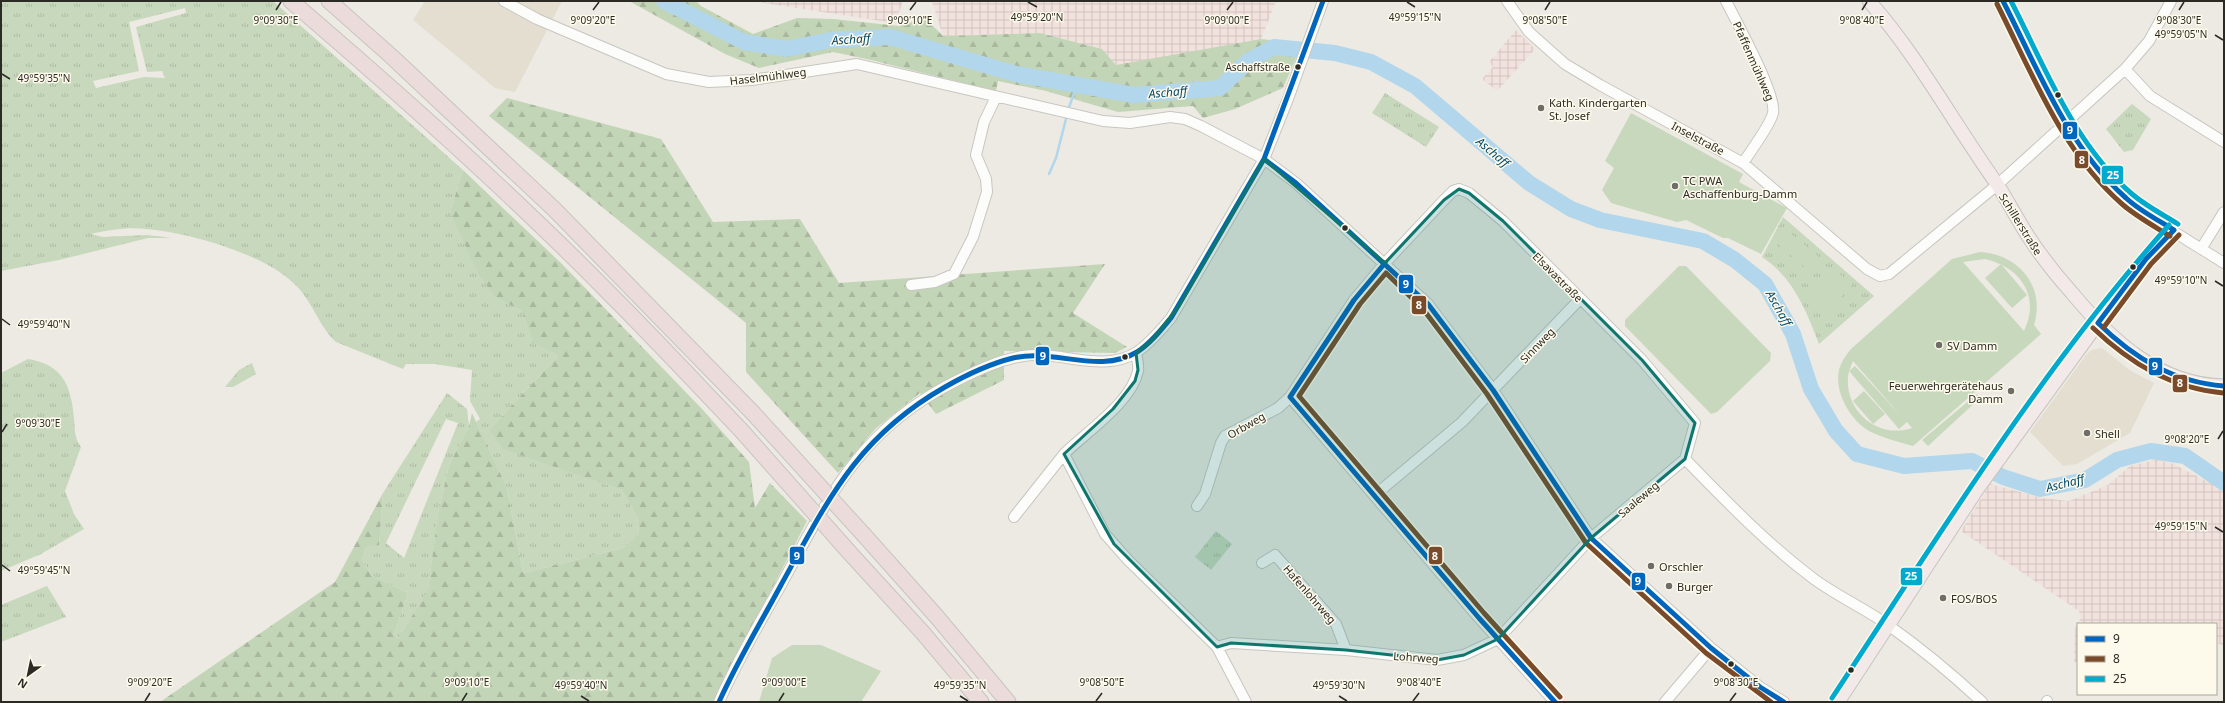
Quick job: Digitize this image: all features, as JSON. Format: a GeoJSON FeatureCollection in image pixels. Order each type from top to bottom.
{"type":"FeatureCollection","features":[{"type":"Feature","properties":{"kind":"highway"},"geometry":{"type":"LineString","coordinates":[[291,1],[375,73],[476,164],[610,294],[740,429],[923,633],[981,702]]}},
{"type":"Feature","properties":{"kind":"highway"},"geometry":{"type":"LineString","coordinates":[[329,1],[391,56],[555,210],[752,412],[937,617],[1008,702]]}},
{"type":"Feature","properties":{"kind":"main road","name":"Schillerstraße"},"geometry":{"type":"LineString","coordinates":[[1869,1],[1885,18],[1997,185],[2038,252],[2098,322],[2127,350],[2149,364],[2176,377],[2198,383],[2224,386]]}},
{"type":"Feature","properties":{"kind":"main road"},"geometry":{"type":"LineString","coordinates":[[1838,702],[1887,624],[1997,460],[2098,322]]}},
{"type":"Feature","properties":{"kind":"street","name":"Haselmühlweg"},"geometry":{"type":"LineString","coordinates":[[504,1],[537,19],[666,74],[709,82],[752,80],[857,64],[996,97],[1116,123],[1170,117],[1185,119],[1202,126],[1264,159]]}},
{"type":"Feature","properties":{"kind":"street"},"geometry":{"type":"LineString","coordinates":[[719,702],[747,644],[844,474],[878,435],[906,411],[930,394],[988,365],[1016,358],[1045,354],[1104,362],[1118,360],[1136,353],[1152,340],[1180,306],[1264,159],[1302,64],[1323,1]]}},
{"type":"Feature","properties":{"kind":"street","name":"Inselstraße"},"geometry":{"type":"LineString","coordinates":[[1507,1],[1529,32],[1565,64],[1600,85],[1743,163],[1867,269],[1880,276],[1889,274],[1997,185]]}},
{"type":"Feature","properties":{"kind":"street","name":"Pfaffenmühlweg"},"geometry":{"type":"LineString","coordinates":[[1726,1],[1774,104],[1773,114],[1743,163]]}},
{"type":"Feature","properties":{"kind":"street"},"geometry":{"type":"LineString","coordinates":[[2003,1],[2066,122],[2088,156],[2113,185],[2127,198],[2224,263]]}},
{"type":"Feature","properties":{"kind":"street"},"geometry":{"type":"LineString","coordinates":[[1997,185],[2125,69],[2149,41],[2171,1]]}},
{"type":"Feature","properties":{"kind":"street"},"geometry":{"type":"LineString","coordinates":[[2125,69],[2150,96],[2224,142]]}},
{"type":"Feature","properties":{"kind":"street"},"geometry":{"type":"LineString","coordinates":[[911,285],[935,282],[954,274],[973,237],[987,192],[986,179],[976,155],[984,122],[996,97]]}},
{"type":"Feature","properties":{"kind":"street"},"geometry":{"type":"LineString","coordinates":[[1264,159],[1296,184],[1385,263],[1428,304],[1493,390],[1591,538],[1711,648],[1760,686],[1784,702]]}},
{"type":"Feature","properties":{"kind":"street","name":"Elsavastraße"},"geometry":{"type":"LineString","coordinates":[[1385,263],[1453,191],[1459,189],[1469,193],[1503,221],[1642,360],[1695,423],[1684,459]]}},
{"type":"Feature","properties":{"kind":"street"},"geometry":{"type":"LineString","coordinates":[[2201,249],[2224,212]]}},
{"type":"Feature","properties":{"kind":"street"},"geometry":{"type":"LineString","coordinates":[[2098,322],[2146,258],[2152,255],[2174,230]]}},
{"type":"Feature","properties":{"kind":"street","name":"Orbweg"},"geometry":{"type":"LineString","coordinates":[[1197,506],[1206,494],[1221,443],[1225,436],[1278,408],[1290,397],[1354,300],[1385,263]]}},
{"type":"Feature","properties":{"kind":"street","name":"Sinnweg"},"geometry":{"type":"LineString","coordinates":[[1375,495],[1462,422],[1580,299]]}},
{"type":"Feature","properties":{"kind":"street"},"geometry":{"type":"LineString","coordinates":[[1014,517],[1064,454],[1125,396],[1135,381],[1138,370],[1136,353]]}},
{"type":"Feature","properties":{"kind":"street"},"geometry":{"type":"LineString","coordinates":[[1290,397],[1498,639],[1555,702]]}},
{"type":"Feature","properties":{"kind":"street"},"geometry":{"type":"LineString","coordinates":[[1064,454],[1105,534],[1217,647],[1246,702]]}},
{"type":"Feature","properties":{"kind":"street"},"geometry":{"type":"LineString","coordinates":[[1684,459],[1735,511],[1814,579],[1887,624],[1944,666],[1982,702]]}},
{"type":"Feature","properties":{"kind":"street","name":"Saaleweg"},"geometry":{"type":"LineString","coordinates":[[1591,538],[1684,459]]}},
{"type":"Feature","properties":{"kind":"street","name":"Lohrweg"},"geometry":{"type":"LineString","coordinates":[[1217,647],[1231,643],[1346,650],[1437,660],[1464,656],[1498,639],[1591,538]]}},
{"type":"Feature","properties":{"kind":"street","name":"Hafenlohrweg"},"geometry":{"type":"LineString","coordinates":[[1262,563],[1275,555],[1336,624],[1346,650]]}},
{"type":"Feature","properties":{"kind":"street"},"geometry":{"type":"LineString","coordinates":[[1665,702],[1711,648]]}},
{"type":"Feature","properties":{"kind":"highlighted area"},"geometry":{"type":"Polygon","coordinates":[[[1264,159],[1385,263],[1444,200],[1459,189],[1469,193],[1503,221],[1642,360],[1695,423],[1685,459],[1591,538],[1498,639],[1464,655],[1437,660],[1346,650],[1231,643],[1217,647],[1114,544],[1064,454],[1113,409],[1135,381],[1138,370],[1136,353],[1152,340],[1179,306],[1264,159]]]}},
{"type":"Feature","properties":{"kind":"shaded area"},"geometry":{"type":"Polygon","coordinates":[[[425,1],[562,1],[515,92],[495,88],[413,20],[425,1]]]}},
{"type":"Feature","properties":{"kind":"shaded area"},"geometry":{"type":"Polygon","coordinates":[[[750,1],[903,1],[895,23],[750,1]]]}},
{"type":"Feature","properties":{"kind":"shaded area"},"geometry":{"type":"Polygon","coordinates":[[[932,1],[1276,1],[1261,39],[1128,68],[1116,65],[1102,49],[1040,33],[943,36],[932,1]]]}},
{"type":"Feature","properties":{"kind":"shaded area"},"geometry":{"type":"Polygon","coordinates":[[[1516,30],[1535,49],[1497,91],[1482,79],[1493,67],[1489,62],[1516,30]]]}},
{"type":"Feature","properties":{"kind":"shaded area"},"geometry":{"type":"Polygon","coordinates":[[[2102,348],[2131,371],[2154,383],[2130,433],[2077,464],[2063,466],[2030,432],[2086,355],[2092,350],[2102,348]]]}},
{"type":"Feature","properties":{"kind":"shaded area"},"geometry":{"type":"Polygon","coordinates":[[[2155,460],[2171,463],[2224,490],[2224,646],[2217,642],[2217,623],[2078,623],[2081,618],[2079,611],[1961,531],[1990,484],[2042,498],[2069,501],[2108,485],[2130,466],[2155,460]]]}},
{"type":"Feature","properties":{"kind":"shaded area"},"geometry":{"type":"Polygon","coordinates":[[[2077,625],[2077,663],[2074,662],[2075,629],[2077,625]]]}},
{"type":"Feature","properties":{"kind":"green space"},"geometry":{"type":"Polygon","coordinates":[[[1,1],[273,1],[463,170],[450,212],[494,297],[522,311],[533,341],[558,356],[489,430],[570,471],[622,490],[637,517],[639,533],[623,548],[523,573],[507,488],[476,422],[480,419],[470,401],[472,370],[435,364],[406,364],[403,369],[336,342],[324,328],[304,295],[291,281],[261,261],[242,253],[202,239],[182,234],[139,228],[111,230],[91,234],[103,237],[147,235],[172,238],[148,238],[59,260],[1,271],[1,1]],[[185,8],[129,22],[139,71],[93,81],[96,88],[144,77],[165,78],[162,71],[147,72],[136,27],[186,13],[185,8]]]}},
{"type":"Feature","properties":{"kind":"green space"},"geometry":{"type":"Polygon","coordinates":[[[629,1],[696,1],[701,6],[753,34],[797,18],[833,19],[899,26],[925,18],[943,36],[1040,33],[1102,49],[1116,65],[1261,39],[1302,44],[1283,88],[1235,109],[1203,118],[1193,106],[1118,112],[1046,91],[998,81],[996,91],[833,52],[759,68],[725,54],[629,1]]]}},
{"type":"Feature","properties":{"kind":"green space"},"geometry":{"type":"Polygon","coordinates":[[[1385,93],[1439,127],[1426,147],[1372,113],[1385,93]]]}},
{"type":"Feature","properties":{"kind":"green space"},"geometry":{"type":"Polygon","coordinates":[[[507,98],[661,139],[713,222],[800,219],[839,283],[1105,264],[1073,313],[1127,347],[1115,353],[1004,351],[1004,380],[936,414],[920,393],[875,429],[838,473],[746,372],[746,323],[489,116],[507,98]]]}},
{"type":"Feature","properties":{"kind":"green space"},"geometry":{"type":"Polygon","coordinates":[[[2132,104],[2151,119],[2133,150],[2124,152],[2106,129],[2132,104]]]}},
{"type":"Feature","properties":{"kind":"green space","name":"TC PWA Aschaffenburg-Damm"},"geometry":{"type":"Polygon","coordinates":[[[1631,113],[1743,174],[1739,182],[1787,208],[1761,254],[1686,220],[1677,222],[1611,203],[1602,190],[1614,168],[1605,161],[1631,113]]]}},
{"type":"Feature","properties":{"kind":"green space"},"geometry":{"type":"Polygon","coordinates":[[[463,170],[562,264],[703,410],[749,462],[755,508],[770,483],[807,521],[713,702],[160,702],[335,582],[383,493],[379,545],[366,547],[362,559],[371,575],[408,593],[394,634],[398,639],[428,590],[438,513],[449,465],[469,426],[472,413],[507,488],[523,573],[623,548],[639,533],[637,517],[622,490],[503,449],[489,430],[558,356],[533,342],[522,311],[494,297],[474,265],[450,212],[463,170]]]}},
{"type":"Feature","properties":{"kind":"green space"},"geometry":{"type":"Polygon","coordinates":[[[1783,217],[1874,296],[1819,344],[1809,319],[1790,284],[1773,265],[1762,257],[1783,217]]]}},
{"type":"Feature","properties":{"kind":"green space"},"geometry":{"type":"Polygon","coordinates":[[[1784,228],[1820,258],[1809,271],[1773,240],[1784,228]]]}},
{"type":"Feature","properties":{"kind":"green space","name":"SV Damm"},"geometry":{"type":"Polygon","coordinates":[[[1980,252],[1994,254],[2017,266],[2026,275],[2032,285],[2036,297],[2037,311],[2034,325],[2041,334],[1913,446],[1891,440],[1869,431],[1856,420],[1845,405],[1842,397],[1838,379],[1839,370],[1841,364],[1851,349],[1952,259],[1980,252]],[[1985,259],[1963,262],[2024,331],[2029,318],[2030,306],[2024,285],[2017,276],[2008,269],[1985,259]],[[1853,361],[1849,371],[1855,366],[1901,416],[1853,361]],[[1849,371],[1848,385],[1850,397],[1864,418],[1874,425],[1886,429],[1899,431],[1912,428],[1907,422],[1899,429],[1849,371]]]}},
{"type":"Feature","properties":{"kind":"green space"},"geometry":{"type":"Polygon","coordinates":[[[2001,264],[2027,295],[2012,308],[1985,278],[2001,264]]]}},
{"type":"Feature","properties":{"kind":"green space"},"geometry":{"type":"Polygon","coordinates":[[[1679,266],[1686,266],[1771,353],[1770,361],[1717,412],[1711,414],[1625,326],[1625,320],[1679,266]]]}},
{"type":"Feature","properties":{"kind":"green space"},"geometry":{"type":"Polygon","coordinates":[[[1834,269],[1852,285],[1827,312],[1810,296],[1834,269]]]}},
{"type":"Feature","properties":{"kind":"green space"},"geometry":{"type":"Polygon","coordinates":[[[28,359],[50,366],[63,378],[67,386],[73,406],[75,433],[81,447],[65,491],[74,514],[84,529],[41,554],[1,571],[1,373],[28,359]]]}},
{"type":"Feature","properties":{"kind":"green space"},"geometry":{"type":"Polygon","coordinates":[[[252,363],[256,374],[233,387],[225,387],[239,370],[252,363]]]}},
{"type":"Feature","properties":{"kind":"green space"},"geometry":{"type":"Polygon","coordinates":[[[1864,391],[1885,414],[1873,424],[1853,401],[1864,391]]]}},
{"type":"Feature","properties":{"kind":"green space"},"geometry":{"type":"Polygon","coordinates":[[[447,393],[467,409],[469,426],[449,465],[438,513],[428,591],[398,639],[394,634],[408,593],[371,575],[362,559],[366,547],[379,544],[383,493],[447,393]],[[446,419],[386,543],[404,558],[458,423],[446,419]]]}},
{"type":"Feature","properties":{"kind":"green space"},"geometry":{"type":"Polygon","coordinates":[[[1977,394],[1980,398],[1928,446],[1922,440],[1977,394]]]}},
{"type":"Feature","properties":{"kind":"green space"},"geometry":{"type":"Polygon","coordinates":[[[1216,531],[1232,544],[1211,570],[1195,557],[1216,531]]]}},
{"type":"Feature","properties":{"kind":"green space"},"geometry":{"type":"Polygon","coordinates":[[[47,586],[66,617],[1,642],[1,605],[47,586]]]}},
{"type":"Feature","properties":{"kind":"green space"},"geometry":{"type":"Polygon","coordinates":[[[792,645],[821,645],[881,671],[861,702],[759,702],[772,658],[792,645]]]}},
{"type":"Feature","properties":{"kind":"waterway","name":"Aschaff"},"geometry":{"type":"LineString","coordinates":[[664,1],[744,42],[786,49],[831,40],[890,37],[1016,74],[1134,95],[1220,88],[1248,61],[1274,47],[1335,53],[1371,62],[1415,86],[1529,183],[1571,209],[1600,220],[1703,241],[1735,260],[1765,284],[1793,334],[1811,389],[1836,431],[1857,454],[1904,466],[1972,461],[2003,477],[2040,489],[2085,480],[2117,460],[2151,451],[2185,456],[2224,483]]}},
{"type":"Feature","properties":{"kind":"waterway"},"geometry":{"type":"LineString","coordinates":[[1068,110],[1077,85]]}},
{"type":"Feature","properties":{"kind":"waterway"},"geometry":{"type":"LineString","coordinates":[[1049,174],[1056,158],[1067,115]]}},
{"type":"Feature","properties":{"kind":"transit line","name":"9"},"geometry":{"type":"LineString","coordinates":[[719,702],[733,672],[830,498],[867,449],[889,427],[915,406],[945,387],[969,374],[995,363],[1013,358],[1029,356],[1107,361],[1122,358],[1137,352],[1151,341],[1159,332],[1171,318],[1264,159],[1323,1]]}},
{"type":"Feature","properties":{"kind":"transit line","name":"9"},"geometry":{"type":"LineString","coordinates":[[2003,1],[2056,106],[2070,131],[2087,155],[2105,177],[2131,203],[2174,230]]}},
{"type":"Feature","properties":{"kind":"transit line","name":"25"},"geometry":{"type":"LineString","coordinates":[[2011,1],[2062,104],[2093,152],[2132,194],[2148,206],[2178,224]]}},
{"type":"Feature","properties":{"kind":"transit line","name":"8"},"geometry":{"type":"LineString","coordinates":[[1997,4],[2050,110],[2082,161],[2122,204],[2170,236]]}},
{"type":"Feature","properties":{"kind":"transit line","name":"9"},"geometry":{"type":"LineString","coordinates":[[1264,159],[1296,183],[1428,304],[1493,390],[1591,538],[1711,648],[1760,687],[1784,702]]}},
{"type":"Feature","properties":{"kind":"transit line","name":"25"},"geometry":{"type":"LineString","coordinates":[[1832,698],[1951,516],[2034,396],[2077,337],[2122,280],[2169,225]]}},
{"type":"Feature","properties":{"kind":"transit line","name":"9"},"geometry":{"type":"LineString","coordinates":[[2098,323],[2146,259],[2174,230]]}},
{"type":"Feature","properties":{"kind":"transit line","name":"8"},"geometry":{"type":"LineString","coordinates":[[2104,327],[2151,264],[2179,235]]}},
{"type":"Feature","properties":{"kind":"transit line","name":"9"},"geometry":{"type":"LineString","coordinates":[[1385,263],[1354,300],[1290,397],[1479,618],[1555,702]]}},
{"type":"Feature","properties":{"kind":"transit line","name":"8"},"geometry":{"type":"LineString","coordinates":[[1560,697],[1484,613],[1299,396],[1360,304],[1386,273],[1423,309],[1487,394],[1586,543],[1706,653],[1771,702]]}},
{"type":"Feature","properties":{"kind":"transit line","name":"9"},"geometry":{"type":"LineString","coordinates":[[2098,323],[2126,347],[2155,366],[2171,374],[2205,384],[2224,386]]}},
{"type":"Feature","properties":{"kind":"transit line","name":"8"},"geometry":{"type":"LineString","coordinates":[[2093,328],[2122,353],[2153,372],[2186,386],[2223,393]]}},
{"type":"Feature","properties":{"kind":"place","name":"Aschaffstraße"},"geometry":{"type":"Point","coordinates":[1298,67]}},
{"type":"Feature","properties":{"kind":"place","name":"Kath. Kindergarten St. Josef"},"geometry":{"type":"Point","coordinates":[1541,108]}},
{"type":"Feature","properties":{"kind":"place","name":"TC PWA Aschaffenburg-Damm"},"geometry":{"type":"Point","coordinates":[1675,186]}},
{"type":"Feature","properties":{"kind":"place","name":"SV Damm"},"geometry":{"type":"Point","coordinates":[1939,345]}},
{"type":"Feature","properties":{"kind":"place","name":"Feuerwehrgerätehaus Damm"},"geometry":{"type":"Point","coordinates":[2011,391]}},
{"type":"Feature","properties":{"kind":"place","name":"Shell"},"geometry":{"type":"Point","coordinates":[2087,433]}},
{"type":"Feature","properties":{"kind":"place","name":"Orschler"},"geometry":{"type":"Point","coordinates":[1651,566]}},
{"type":"Feature","properties":{"kind":"place","name":"Burger"},"geometry":{"type":"Point","coordinates":[1669,586]}},
{"type":"Feature","properties":{"kind":"place","name":"FOS/BOS"},"geometry":{"type":"Point","coordinates":[1943,598]}}]}
